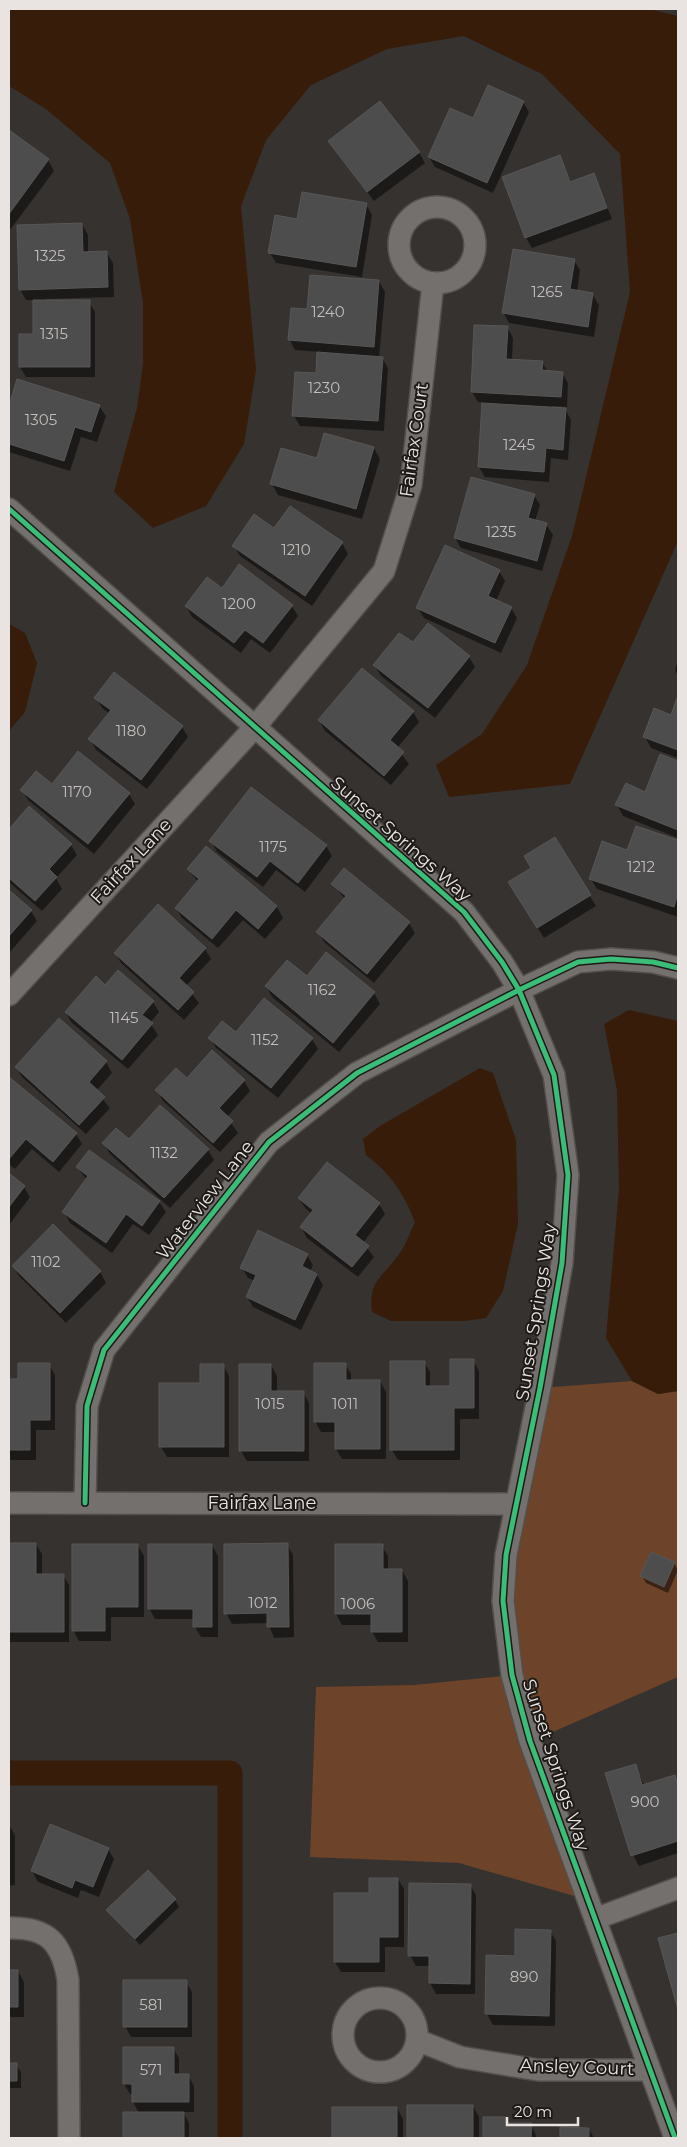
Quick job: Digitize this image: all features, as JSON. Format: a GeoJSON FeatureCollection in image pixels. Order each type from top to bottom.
{"type":"FeatureCollection","features":[{"type":"Feature","properties":{"kind":"street","name":"Fairfax Court"},"geometry":{"type":"LineString","coordinates":[[254,728],[384,571],[411,485],[433,283]]}},
{"type":"Feature","properties":{"kind":"street","name":"Sunset Springs Way"},"geometry":{"type":"LineString","coordinates":[[9,510],[464,912],[502,962],[519,990],[554,1075],[568,1175],[562,1263],[506,1555],[504,1601],[512,1675],[530,1741],[675,2138]]}},
{"type":"Feature","properties":{"kind":"street","name":"Fairfax Lane"},"geometry":{"type":"LineString","coordinates":[[9,994],[254,728]]}},
{"type":"Feature","properties":{"kind":"street","name":"Waterview Lane"},"geometry":{"type":"LineString","coordinates":[[86,1503],[86,1406],[104,1350],[269,1142],[357,1073],[578,962],[611,959],[653,962],[678,968]]}},
{"type":"Feature","properties":{"kind":"street","name":"Fairfax Lane"},"geometry":{"type":"LineString","coordinates":[[9,1503],[516,1504]]}},
{"type":"Feature","properties":{"kind":"street"},"geometry":{"type":"LineString","coordinates":[[595,1919],[678,1888]]}},
{"type":"Feature","properties":{"kind":"street"},"geometry":{"type":"LineString","coordinates":[[9,1928],[23,1927],[43,1935],[57,1944],[65,1962],[68,1980],[69,2138]]}},
{"type":"Feature","properties":{"kind":"street","name":"Ansley Court"},"geometry":{"type":"LineString","coordinates":[[417,2040],[460,2057],[538,2070],[650,2070]]}},
{"type":"Feature","properties":{"kind":"shaded area"},"geometry":{"type":"Polygon","coordinates":[[[9,9],[649,9],[678,16],[678,541],[570,784],[449,797],[436,765],[482,734],[527,665],[572,536],[630,292],[620,154],[542,74],[464,36],[387,49],[311,85],[266,140],[241,206],[256,370],[244,444],[206,506],[153,528],[114,492],[137,408],[143,364],[143,303],[130,219],[110,163],[46,109],[9,86],[9,9]]]}},
{"type":"Feature","properties":{"kind":"shaded area"},"geometry":{"type":"Polygon","coordinates":[[[9,624],[25,633],[37,663],[25,712],[9,731],[9,624]]]}},
{"type":"Feature","properties":{"kind":"shaded area"},"geometry":{"type":"Polygon","coordinates":[[[629,1010],[678,1021],[678,1391],[658,1394],[632,1381],[606,1338],[619,1189],[617,1090],[604,1024],[629,1010]]]}},
{"type":"Feature","properties":{"kind":"shaded area"},"geometry":{"type":"Polygon","coordinates":[[[480,1068],[493,1073],[516,1140],[518,1224],[503,1291],[486,1318],[465,1321],[391,1321],[372,1312],[372,1292],[378,1280],[406,1243],[415,1222],[395,1184],[383,1169],[366,1155],[363,1139],[380,1126],[480,1068]]]}},
{"type":"Feature","properties":{"kind":"shaded area"},"geometry":{"type":"Polygon","coordinates":[[[632,1381],[658,1394],[678,1391],[678,1677],[530,1742],[588,1900],[459,1863],[310,1857],[316,1687],[414,1685],[512,1675],[503,1601],[540,1388],[632,1381]]]}},
{"type":"Feature","properties":{"kind":"building"},"geometry":{"type":"Polygon","coordinates":[[[488,85],[524,101],[487,183],[428,157],[450,108],[473,118],[488,85]]]}},
{"type":"Feature","properties":{"kind":"building"},"geometry":{"type":"Polygon","coordinates":[[[380,101],[420,152],[367,192],[328,141],[380,101]]]}},
{"type":"Feature","properties":{"kind":"building"},"geometry":{"type":"Polygon","coordinates":[[[9,130],[49,159],[9,214],[9,130]]]}},
{"type":"Feature","properties":{"kind":"building"},"geometry":{"type":"Polygon","coordinates":[[[560,155],[570,182],[594,173],[607,208],[525,238],[502,177],[560,155]]]}},
{"type":"Feature","properties":{"kind":"building"},"geometry":{"type":"Polygon","coordinates":[[[302,192],[367,203],[356,267],[268,253],[275,215],[297,219],[302,192]]]}},
{"type":"Feature","properties":{"kind":"building"},"geometry":{"type":"Polygon","coordinates":[[[82,223],[83,252],[107,251],[108,287],[19,290],[17,225],[82,223]]]}},
{"type":"Feature","properties":{"kind":"building"},"geometry":{"type":"Polygon","coordinates":[[[513,249],[575,259],[570,289],[593,293],[588,327],[502,313],[513,249]]]}},
{"type":"Feature","properties":{"kind":"building"},"geometry":{"type":"Polygon","coordinates":[[[310,275],[379,280],[374,347],[288,340],[291,308],[307,309],[310,275]]]}},
{"type":"Feature","properties":{"kind":"building"},"geometry":{"type":"Polygon","coordinates":[[[33,300],[90,300],[90,367],[19,367],[19,334],[33,334],[33,300]]]}},
{"type":"Feature","properties":{"kind":"building"},"geometry":{"type":"Polygon","coordinates":[[[474,325],[508,326],[506,359],[543,361],[542,370],[563,372],[561,397],[471,392],[474,325]]]}},
{"type":"Feature","properties":{"kind":"building"},"geometry":{"type":"Polygon","coordinates":[[[317,352],[383,357],[378,421],[292,416],[295,372],[316,373],[317,352]]]}},
{"type":"Feature","properties":{"kind":"building"},"geometry":{"type":"Polygon","coordinates":[[[17,379],[100,405],[91,432],[75,427],[64,461],[9,444],[9,406],[17,379]]]}},
{"type":"Feature","properties":{"kind":"building"},"geometry":{"type":"Polygon","coordinates":[[[482,403],[566,408],[563,450],[546,448],[544,472],[478,467],[482,403]]]}},
{"type":"Feature","properties":{"kind":"building"},"geometry":{"type":"Polygon","coordinates":[[[324,433],[374,447],[356,509],[270,484],[281,448],[317,458],[324,433]]]}},
{"type":"Feature","properties":{"kind":"building"},"geometry":{"type":"Polygon","coordinates":[[[471,477],[535,494],[528,518],[547,523],[537,561],[454,538],[471,477]]]}},
{"type":"Feature","properties":{"kind":"building"},"geometry":{"type":"Polygon","coordinates":[[[290,506],[343,542],[305,596],[232,546],[254,514],[274,528],[290,506]]]}},
{"type":"Feature","properties":{"kind":"building"},"geometry":{"type":"Polygon","coordinates":[[[445,545],[500,570],[488,596],[512,607],[495,643],[416,608],[445,545]]]}},
{"type":"Feature","properties":{"kind":"building"},"geometry":{"type":"Polygon","coordinates":[[[239,564],[293,605],[263,643],[245,630],[234,643],[185,606],[207,577],[222,588],[239,564]]]}},
{"type":"Feature","properties":{"kind":"building"},"geometry":{"type":"Polygon","coordinates":[[[428,623],[470,656],[428,708],[373,665],[399,633],[413,642],[428,623]]]}},
{"type":"Feature","properties":{"kind":"building"},"geometry":{"type":"Polygon","coordinates":[[[362,668],[414,711],[390,740],[404,752],[384,776],[318,720],[362,668]]]}},
{"type":"Feature","properties":{"kind":"building"},"geometry":{"type":"Polygon","coordinates":[[[114,672],[183,726],[141,780],[88,739],[111,710],[94,698],[114,672]]]}},
{"type":"Feature","properties":{"kind":"building"},"geometry":{"type":"Polygon","coordinates":[[[678,695],[678,750],[643,737],[654,708],[671,715],[678,695]]]}},
{"type":"Feature","properties":{"kind":"building"},"geometry":{"type":"Polygon","coordinates":[[[78,751],[130,793],[88,844],[20,790],[36,771],[52,784],[78,751]]]}},
{"type":"Feature","properties":{"kind":"building"},"geometry":{"type":"Polygon","coordinates":[[[660,754],[678,761],[678,830],[615,805],[626,783],[645,792],[660,754]]]}},
{"type":"Feature","properties":{"kind":"building"},"geometry":{"type":"Polygon","coordinates":[[[251,787],[327,845],[298,883],[270,861],[257,877],[209,841],[251,787]]]}},
{"type":"Feature","properties":{"kind":"building"},"geometry":{"type":"Polygon","coordinates":[[[29,806],[72,844],[49,869],[57,877],[35,901],[9,878],[9,829],[29,806]]]}},
{"type":"Feature","properties":{"kind":"building"},"geometry":{"type":"Polygon","coordinates":[[[636,826],[678,840],[678,893],[674,907],[589,879],[602,841],[627,850],[636,826]]]}},
{"type":"Feature","properties":{"kind":"building"},"geometry":{"type":"Polygon","coordinates":[[[555,837],[591,895],[537,928],[508,882],[531,868],[524,856],[555,837]]]}},
{"type":"Feature","properties":{"kind":"building"},"geometry":{"type":"Polygon","coordinates":[[[206,846],[277,906],[258,929],[236,910],[212,939],[175,908],[199,879],[187,869],[206,846]]]}},
{"type":"Feature","properties":{"kind":"building"},"geometry":{"type":"Polygon","coordinates":[[[344,868],[410,922],[367,974],[316,932],[346,896],[331,884],[344,868]]]}},
{"type":"Feature","properties":{"kind":"building"},"geometry":{"type":"Polygon","coordinates":[[[9,890],[32,910],[9,936],[9,890]]]}},
{"type":"Feature","properties":{"kind":"building"},"geometry":{"type":"Polygon","coordinates":[[[158,904],[206,948],[179,978],[194,992],[178,1010],[114,953],[158,904]]]}},
{"type":"Feature","properties":{"kind":"building"},"geometry":{"type":"Polygon","coordinates":[[[326,952],[375,992],[333,1043],[265,986],[287,960],[307,976],[326,952]]]}},
{"type":"Feature","properties":{"kind":"building"},"geometry":{"type":"Polygon","coordinates":[[[118,970],[154,1001],[142,1015],[153,1023],[122,1060],[65,1012],[96,976],[105,985],[118,970]]]}},
{"type":"Feature","properties":{"kind":"building"},"geometry":{"type":"Polygon","coordinates":[[[264,998],[313,1038],[271,1088],[208,1038],[222,1021],[236,1032],[264,998]]]}},
{"type":"Feature","properties":{"kind":"building"},"geometry":{"type":"Polygon","coordinates":[[[59,1018],[107,1061],[89,1082],[105,1097],[79,1125],[15,1067],[59,1018]]]}},
{"type":"Feature","properties":{"kind":"building"},"geometry":{"type":"Polygon","coordinates":[[[212,1050],[245,1080],[219,1108],[233,1121],[213,1143],[155,1090],[176,1068],[187,1078],[212,1050]]]}},
{"type":"Feature","properties":{"kind":"building"},"geometry":{"type":"Polygon","coordinates":[[[9,1077],[77,1133],[53,1162],[26,1139],[9,1159],[9,1077]]]}},
{"type":"Feature","properties":{"kind":"building"},"geometry":{"type":"Polygon","coordinates":[[[160,1105],[209,1149],[164,1198],[102,1143],[116,1128],[129,1139],[160,1105]]]}},
{"type":"Feature","properties":{"kind":"building"},"geometry":{"type":"Polygon","coordinates":[[[89,1150],[160,1201],[142,1226],[126,1214],[106,1243],[62,1212],[88,1176],[76,1167],[89,1150]]]}},
{"type":"Feature","properties":{"kind":"building"},"geometry":{"type":"Polygon","coordinates":[[[327,1162],[380,1203],[355,1235],[369,1246],[352,1267],[300,1227],[313,1210],[298,1198],[327,1162]]]}},
{"type":"Feature","properties":{"kind":"building"},"geometry":{"type":"Polygon","coordinates":[[[9,1173],[25,1186],[9,1207],[9,1173]]]}},
{"type":"Feature","properties":{"kind":"building"},"geometry":{"type":"Polygon","coordinates":[[[53,1224],[101,1271],[60,1313],[12,1266],[53,1224]]]}},
{"type":"Feature","properties":{"kind":"building"},"geometry":{"type":"Polygon","coordinates":[[[258,1230],[308,1254],[302,1266],[317,1274],[295,1320],[246,1297],[256,1275],[240,1268],[258,1230]]]}},
{"type":"Feature","properties":{"kind":"building"},"geometry":{"type":"Polygon","coordinates":[[[450,1359],[474,1359],[474,1408],[454,1408],[454,1450],[390,1450],[390,1361],[425,1361],[425,1386],[450,1386],[450,1359]]]}},
{"type":"Feature","properties":{"kind":"building"},"geometry":{"type":"Polygon","coordinates":[[[18,1363],[50,1363],[50,1420],[30,1420],[30,1450],[9,1450],[9,1379],[18,1379],[18,1363]]]}},
{"type":"Feature","properties":{"kind":"building"},"geometry":{"type":"Polygon","coordinates":[[[314,1363],[346,1363],[346,1380],[380,1380],[380,1449],[335,1449],[335,1422],[314,1422],[314,1363]]]}},
{"type":"Feature","properties":{"kind":"building"},"geometry":{"type":"Polygon","coordinates":[[[200,1364],[224,1364],[224,1447],[159,1447],[159,1383],[200,1383],[200,1364]]]}},
{"type":"Feature","properties":{"kind":"building"},"geometry":{"type":"Polygon","coordinates":[[[239,1364],[271,1364],[271,1391],[304,1391],[304,1451],[239,1451],[239,1364]]]}},
{"type":"Feature","properties":{"kind":"building"},"geometry":{"type":"Polygon","coordinates":[[[9,1543],[36,1543],[36,1574],[64,1574],[64,1632],[9,1632],[9,1543]]]}},
{"type":"Feature","properties":{"kind":"building"},"geometry":{"type":"Polygon","coordinates":[[[288,1543],[289,1627],[267,1627],[267,1613],[224,1614],[224,1544],[288,1543]]]}},
{"type":"Feature","properties":{"kind":"building"},"geometry":{"type":"Polygon","coordinates":[[[72,1544],[138,1544],[138,1607],[105,1607],[105,1631],[72,1631],[72,1544]]]}},
{"type":"Feature","properties":{"kind":"building"},"geometry":{"type":"Polygon","coordinates":[[[148,1544],[212,1544],[212,1627],[193,1627],[193,1609],[148,1609],[148,1544]]]}},
{"type":"Feature","properties":{"kind":"building"},"geometry":{"type":"Polygon","coordinates":[[[335,1544],[383,1544],[383,1569],[402,1569],[402,1632],[371,1632],[371,1614],[335,1614],[335,1544]]]}},
{"type":"Feature","properties":{"kind":"building"},"geometry":{"type":"Polygon","coordinates":[[[651,1552],[675,1562],[664,1587],[640,1576],[651,1552]]]}},
{"type":"Feature","properties":{"kind":"building"},"geometry":{"type":"Polygon","coordinates":[[[636,1764],[642,1785],[675,1775],[678,1786],[678,1841],[631,1856],[605,1773],[636,1764]]]}},
{"type":"Feature","properties":{"kind":"building"},"geometry":{"type":"Polygon","coordinates":[[[50,1824],[109,1848],[93,1887],[75,1880],[72,1888],[31,1871],[50,1824]]]}},
{"type":"Feature","properties":{"kind":"building"},"geometry":{"type":"Polygon","coordinates":[[[148,1870],[176,1899],[135,1939],[106,1910],[148,1870]]]}},
{"type":"Feature","properties":{"kind":"building"},"geometry":{"type":"Polygon","coordinates":[[[369,1878],[398,1878],[398,1937],[379,1937],[379,1962],[334,1962],[334,1893],[369,1893],[369,1878]]]}},
{"type":"Feature","properties":{"kind":"building"},"geometry":{"type":"Polygon","coordinates":[[[409,1883],[471,1884],[470,1984],[429,1983],[429,1956],[408,1956],[409,1883]]]}},
{"type":"Feature","properties":{"kind":"building"},"geometry":{"type":"Polygon","coordinates":[[[515,1929],[551,1930],[549,2016],[485,2014],[486,1955],[515,1956],[515,1929]]]}},
{"type":"Feature","properties":{"kind":"building"},"geometry":{"type":"Polygon","coordinates":[[[678,1933],[678,2010],[658,1938],[678,1933]]]}},
{"type":"Feature","properties":{"kind":"building"},"geometry":{"type":"Polygon","coordinates":[[[9,1970],[18,1970],[18,2007],[9,2007],[9,1970]]]}},
{"type":"Feature","properties":{"kind":"building"},"geometry":{"type":"Polygon","coordinates":[[[123,1980],[187,1980],[187,2027],[123,2027],[123,1980]]]}},
{"type":"Feature","properties":{"kind":"building"},"geometry":{"type":"Polygon","coordinates":[[[123,2047],[174,2047],[174,2074],[189,2074],[189,2102],[132,2102],[132,2084],[123,2084],[123,2047]]]}},
{"type":"Feature","properties":{"kind":"building"},"geometry":{"type":"Polygon","coordinates":[[[9,2063],[17,2063],[17,2081],[9,2081],[9,2063]]]}},
{"type":"Feature","properties":{"kind":"building"},"geometry":{"type":"Polygon","coordinates":[[[407,2105],[473,2105],[473,2138],[407,2138],[407,2105]]]}},
{"type":"Feature","properties":{"kind":"building"},"geometry":{"type":"Polygon","coordinates":[[[332,2107],[397,2107],[397,2138],[332,2138],[332,2107]]]}},
{"type":"Feature","properties":{"kind":"building"},"geometry":{"type":"Polygon","coordinates":[[[123,2112],[184,2112],[184,2138],[123,2138],[123,2112]]]}},
{"type":"Feature","properties":{"kind":"building"},"geometry":{"type":"Polygon","coordinates":[[[483,2117],[506,2117],[506,2123],[532,2123],[531,2138],[483,2138],[483,2117]]]}},
{"type":"Feature","properties":{"kind":"building"},"geometry":{"type":"Polygon","coordinates":[[[560,2127],[589,2128],[589,2138],[560,2138],[560,2127]]]}},
{"type":"Feature","properties":{"kind":"waterway"},"geometry":{"type":"LineString","coordinates":[[9,1773],[230,1773],[230,2138]]}},
{"type":"Feature","properties":{"kind":"cycle path"},"geometry":{"type":"LineString","coordinates":[[9,509],[464,912],[502,962],[519,990],[554,1075],[568,1175],[562,1263],[540,1388],[506,1555],[503,1601],[512,1675],[530,1741],[675,2138]]}},
{"type":"Feature","properties":{"kind":"cycle path"},"geometry":{"type":"LineString","coordinates":[[85,1503],[87,1406],[104,1350],[269,1142],[357,1073],[578,962],[611,959],[653,962],[678,968]]}}]}
